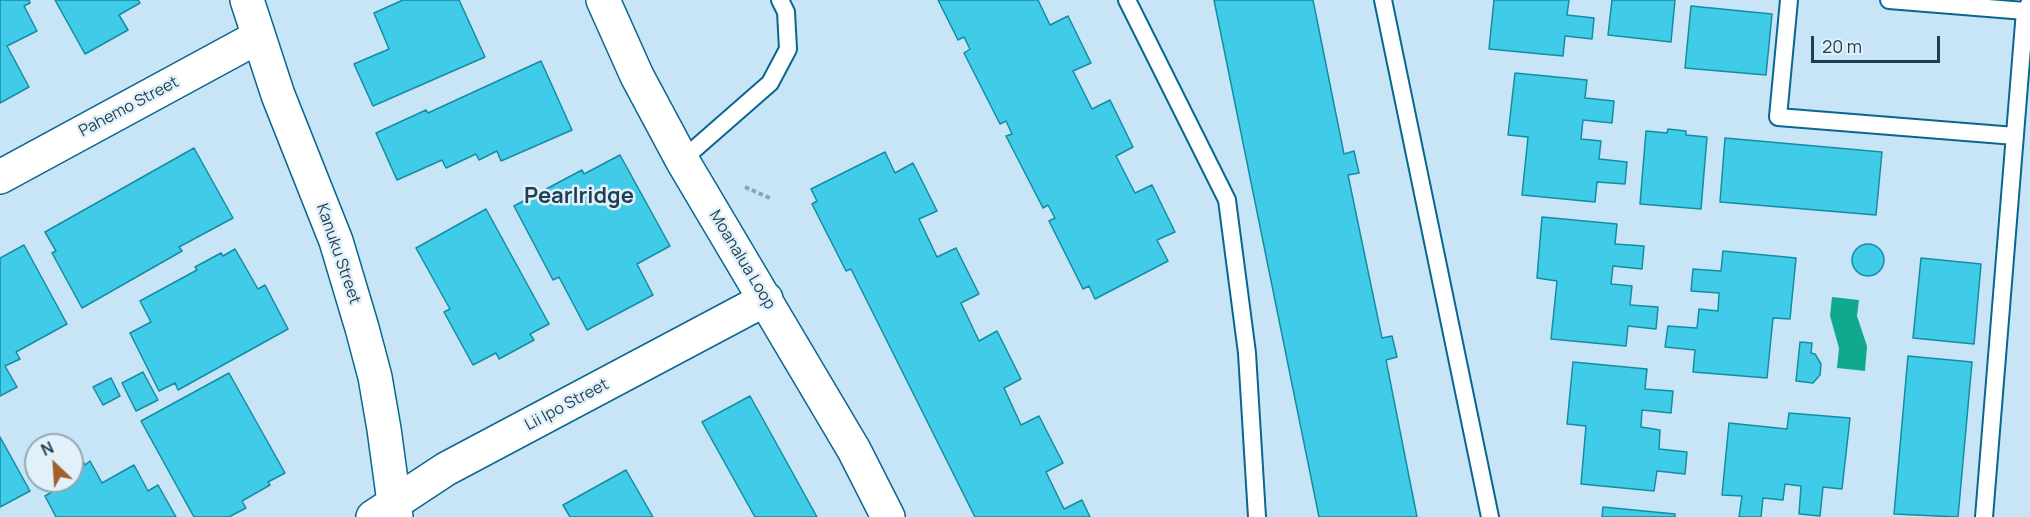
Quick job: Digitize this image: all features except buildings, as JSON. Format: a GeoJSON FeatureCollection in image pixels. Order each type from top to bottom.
{"type":"FeatureCollection","features":[{"type":"Feature","properties":{"kind":"street","name":"Kanuku Street"},"geometry":{"type":"LineString","coordinates":[[247,0],[278,95],[336,240],[362,328],[375,377],[388,512]]}},
{"type":"Feature","properties":{"kind":"street","name":"Moanalua Loop"},"geometry":{"type":"LineString","coordinates":[[603,0],[637,76],[682,160],[854,450],[888,517]]}},
{"type":"Feature","properties":{"kind":"street","name":"Pahemo Street"},"geometry":{"type":"LineString","coordinates":[[0,177],[258,37]]}},
{"type":"Feature","properties":{"kind":"street","name":"Lii Ipo Street"},"geometry":{"type":"LineString","coordinates":[[388,512],[446,470],[766,299]]}},
{"type":"Feature","properties":{"kind":"lane"},"geometry":{"type":"LineString","coordinates":[[682,160],[770,83],[788,49],[786,12],[780,0]]}},
{"type":"Feature","properties":{"kind":"lane"},"geometry":{"type":"LineString","coordinates":[[1127,0],[1227,200],[1247,353],[1257,517]]}},
{"type":"Feature","properties":{"kind":"lane"},"geometry":{"type":"LineString","coordinates":[[1383,0],[1490,517]]}},
{"type":"Feature","properties":{"kind":"lane"},"geometry":{"type":"LineString","coordinates":[[1789,0],[1778,117],[2015,136]]}},
{"type":"Feature","properties":{"kind":"lane"},"geometry":{"type":"LineString","coordinates":[[1889,0],[2028,7],[2015,136],[1984,517]]}},
{"type":"Feature","properties":{"kind":"shaded area"},"geometry":{"type":"Polygon","coordinates":[[[1832,297],[1859,300],[1857,316],[1867,346],[1865,371],[1837,368],[1839,348],[1830,316],[1832,297]]]}},
{"type":"Feature","properties":{"kind":"district","name":"Pearlridge"},"geometry":{"type":"Point","coordinates":[579,197]}}]}
